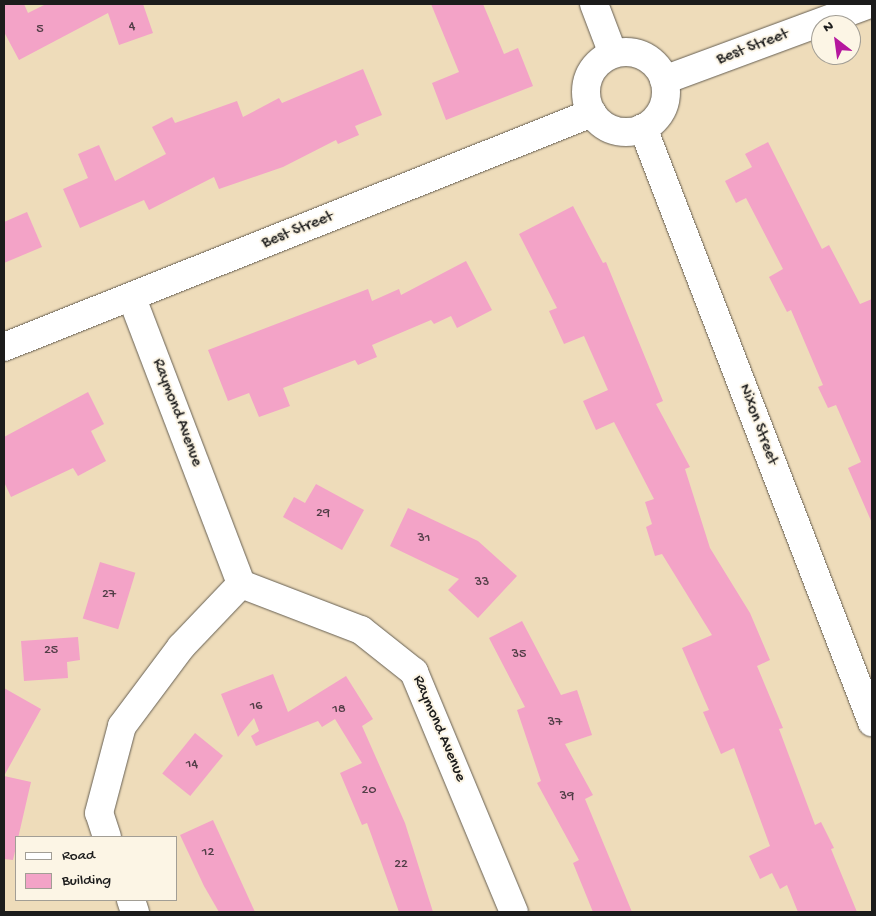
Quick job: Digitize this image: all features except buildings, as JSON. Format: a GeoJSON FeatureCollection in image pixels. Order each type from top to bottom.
{"type":"FeatureCollection","features":[{"type":"Feature","properties":{"kind":"street"},"geometry":{"type":"LineString","coordinates":[[594,4],[613,54]]}},
{"type":"Feature","properties":{"kind":"street","name":"Best Street"},"geometry":{"type":"LineString","coordinates":[[664,80],[869,4]]}},
{"type":"Feature","properties":{"kind":"street"},"geometry":{"type":"LineString","coordinates":[[630,52],[644,56],[658,68],[664,80],[663,109],[643,128],[618,131],[602,124],[592,113],[587,101],[588,78],[596,65],[613,54],[630,52]]}},
{"type":"Feature","properties":{"kind":"street","name":"Best Street"},"geometry":{"type":"LineString","coordinates":[[4,347],[132,298],[592,113]]}},
{"type":"Feature","properties":{"kind":"street","name":"Nixon Street"},"geometry":{"type":"LineString","coordinates":[[643,128],[872,722]]}},
{"type":"Feature","properties":{"kind":"street","name":"Raymond Avenue"},"geometry":{"type":"LineString","coordinates":[[132,298],[241,584],[361,630],[414,672],[514,912]]}},
{"type":"Feature","properties":{"kind":"street"},"geometry":{"type":"LineString","coordinates":[[108,836],[99,813],[122,726],[181,647],[241,584]]}}]}
